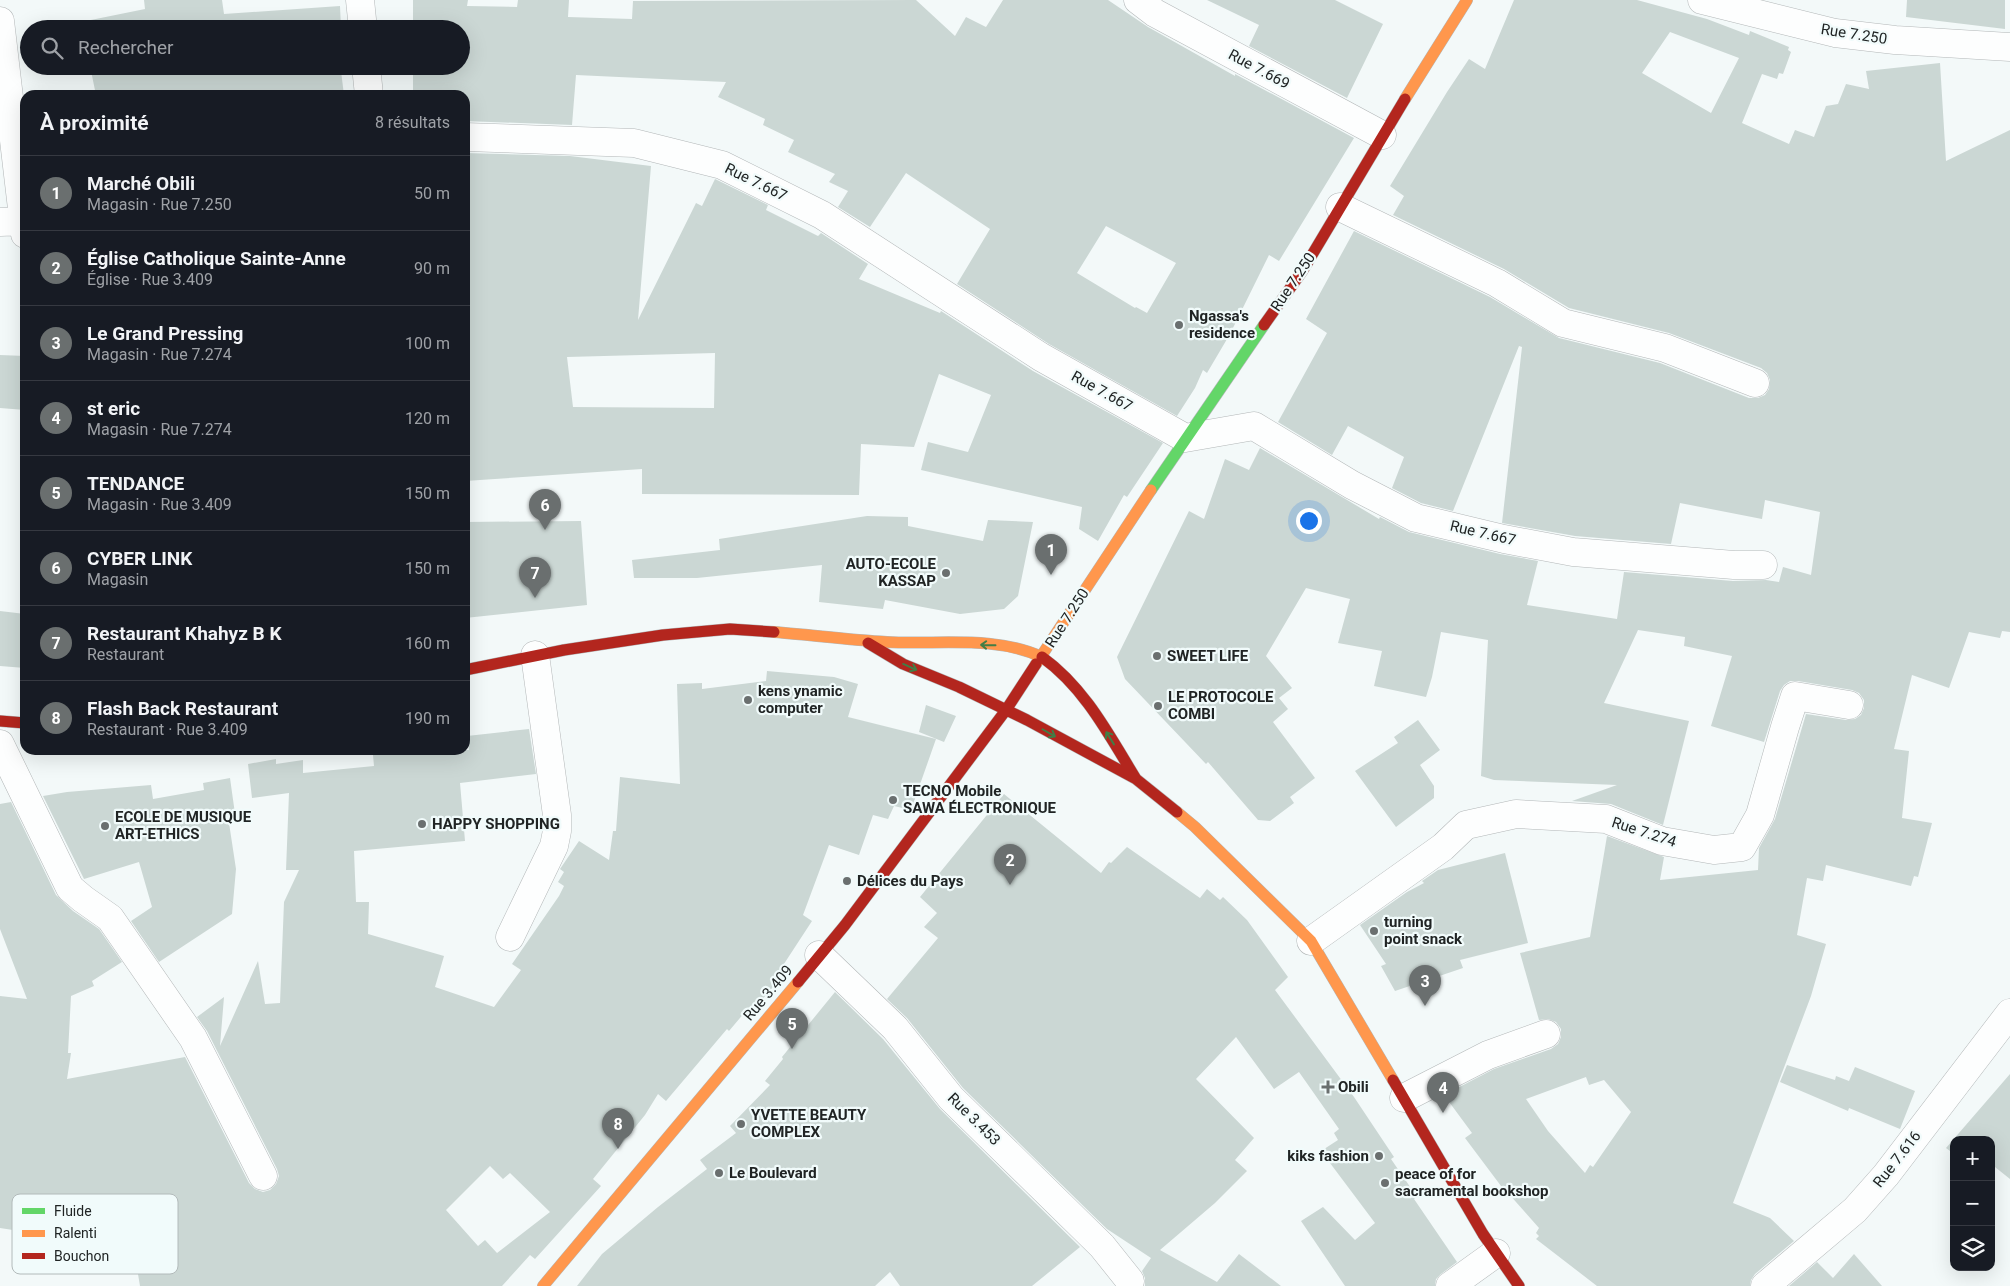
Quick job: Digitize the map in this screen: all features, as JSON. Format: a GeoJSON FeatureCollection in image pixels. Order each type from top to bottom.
{"type":"FeatureCollection","features":[{"type":"Feature","properties":{"kind":"main road","name":"Rue 7.250"},"geometry":{"type":"LineString","coordinates":[[1006,710],[1185,438],[1303,270],[1382,135],[1467,0]]}},
{"type":"Feature","properties":{"kind":"main road"},"geometry":{"type":"LineString","coordinates":[[470,669],[622,640],[732,629],[822,636],[868,643],[1007,646],[1030,651],[1042,656],[1078,688],[1136,779]]}},
{"type":"Feature","properties":{"kind":"main road"},"geometry":{"type":"LineString","coordinates":[[868,643],[903,664],[959,687],[1006,710],[1136,779],[1194,827],[1311,941],[1496,1253],[1519,1286]]}},
{"type":"Feature","properties":{"kind":"main road","name":"Rue 3.409"},"geometry":{"type":"LineString","coordinates":[[543,1286],[851,917],[1006,710]]}},
{"type":"Feature","properties":{"kind":"main road"},"geometry":{"type":"LineString","coordinates":[[0,722],[20,723]]}},
{"type":"Feature","properties":{"kind":"street"},"geometry":{"type":"LineString","coordinates":[[360,0],[362,20]]}},
{"type":"Feature","properties":{"kind":"street","name":"Rue 7.669"},"geometry":{"type":"LineString","coordinates":[[1138,0],[1155,13],[1382,135]]}},
{"type":"Feature","properties":{"kind":"street","name":"Rue 7.250"},"geometry":{"type":"LineString","coordinates":[[1702,0],[1835,33],[1895,40],[2010,48]]}},
{"type":"Feature","properties":{"kind":"street"},"geometry":{"type":"LineString","coordinates":[[0,21],[18,225]]}},
{"type":"Feature","properties":{"kind":"street"},"geometry":{"type":"LineString","coordinates":[[367,75],[368,90]]}},
{"type":"Feature","properties":{"kind":"street","name":"Rue 7.667"},"geometry":{"type":"LineString","coordinates":[[470,136],[634,143],[722,165],[822,215],[1041,357],[1185,438],[1254,426],[1352,485],[1416,518],[1504,539],[1573,552],[1734,565],[1763,565]]}},
{"type":"Feature","properties":{"kind":"street"},"geometry":{"type":"LineString","coordinates":[[1340,206],[1497,284],[1563,323],[1665,348],[1755,382]]}},
{"type":"Feature","properties":{"kind":"street"},"geometry":{"type":"LineString","coordinates":[[510,937],[554,846],[557,831],[552,776],[535,656]]}},
{"type":"Feature","properties":{"kind":"street","name":"Rue 7.274"},"geometry":{"type":"LineString","coordinates":[[1311,941],[1443,847],[1466,825],[1474,823],[1516,814],[1606,819],[1662,841],[1714,850],[1742,847],[1760,815],[1796,696],[1848,705]]}},
{"type":"Feature","properties":{"kind":"street"},"geometry":{"type":"LineString","coordinates":[[0,744],[70,888],[82,899],[110,918],[193,1038],[263,1176]]}},
{"type":"Feature","properties":{"kind":"street","name":"Rue 3.453"},"geometry":{"type":"LineString","coordinates":[[819,955],[895,1028],[951,1098],[1102,1246],[1130,1281]]}},
{"type":"Feature","properties":{"kind":"street","name":"Rue 7.616"},"geometry":{"type":"LineString","coordinates":[[1765,1286],[1861,1203],[1886,1175],[2010,1013]]}},
{"type":"Feature","properties":{"kind":"street"},"geometry":{"type":"LineString","coordinates":[[1404,1098],[1488,1055],[1546,1034]]}},
{"type":"Feature","properties":{"kind":"street"},"geometry":{"type":"LineString","coordinates":[[1450,1286],[1496,1253]]}},
{"type":"Feature","properties":{"kind":"building"},"geometry":{"type":"Polygon","coordinates":[[[144,0],[222,0],[224,14],[340,6],[341,20],[91,20],[145,9],[144,0]]]}},
{"type":"Feature","properties":{"kind":"building"},"geometry":{"type":"Polygon","coordinates":[[[413,0],[468,0],[467,6],[517,7],[518,0],[569,0],[568,17],[632,19],[633,1],[916,0],[955,36],[966,17],[986,27],[1003,0],[1108,0],[1148,27],[1235,76],[1235,74],[1354,138],[1279,261],[1269,255],[1230,334],[1207,373],[1203,370],[1195,388],[1177,416],[1049,344],[957,284],[990,229],[906,173],[870,227],[838,207],[848,191],[829,182],[835,174],[788,152],[794,140],[763,125],[765,119],[718,97],[726,82],[576,75],[572,125],[470,121],[470,90],[413,90],[413,75],[470,75],[470,20],[413,20],[413,0]],[[1106,226],[1077,273],[1135,308],[1147,313],[1176,263],[1106,226]]]}},
{"type":"Feature","properties":{"kind":"building"},"geometry":{"type":"Polygon","coordinates":[[[1207,0],[1335,0],[1383,24],[1347,98],[1249,46],[1259,25],[1207,0]]]}},
{"type":"Feature","properties":{"kind":"building"},"geometry":{"type":"Polygon","coordinates":[[[1514,0],[1637,0],[1707,19],[1749,35],[1750,31],[1789,47],[1788,50],[1791,52],[1783,74],[1779,73],[1777,79],[1762,74],[1742,123],[1789,144],[1795,130],[1814,137],[1826,106],[1838,104],[1846,84],[1869,89],[1866,71],[1940,63],[1946,161],[2010,130],[2010,632],[2002,631],[2000,638],[1969,632],[1949,688],[1912,675],[1894,749],[1909,751],[1902,818],[1932,823],[1918,877],[1914,876],[1911,886],[1826,865],[1823,881],[1807,878],[1797,935],[1826,944],[1811,996],[1733,1203],[1770,1218],[1794,1241],[1755,1274],[1750,1286],[1597,1286],[1536,1239],[1539,1236],[1536,1233],[1539,1228],[1507,1194],[1465,1138],[1472,1133],[1444,1095],[1494,1069],[1551,1049],[1558,1044],[1561,1037],[1561,1029],[1556,1022],[1548,1019],[1539,1020],[1520,953],[1590,937],[1607,836],[1664,857],[1660,880],[1758,870],[1759,848],[1775,819],[1806,714],[1846,720],[1855,719],[1861,715],[1864,708],[1864,700],[1859,693],[1852,690],[1790,681],[1780,691],[1764,742],[1711,726],[1732,656],[1684,646],[1685,637],[1638,630],[1604,703],[1689,721],[1663,825],[1611,804],[1572,801],[1617,785],[1494,780],[1481,776],[1488,640],[1441,632],[1426,697],[1374,686],[1382,651],[1338,643],[1350,599],[1306,588],[1266,656],[1292,688],[1279,698],[1288,709],[1273,722],[1315,778],[1290,797],[1294,803],[1270,821],[1258,820],[1208,762],[1206,764],[1125,679],[1117,657],[1189,511],[1204,519],[1225,459],[1249,470],[1260,448],[1379,519],[1380,517],[1409,532],[1500,554],[1538,561],[1527,605],[1617,619],[1624,572],[1733,581],[1766,580],[1779,582],[1783,567],[1811,575],[1820,512],[1765,500],[1762,519],[1680,503],[1671,544],[1575,536],[1502,523],[1522,347],[1519,346],[1453,511],[1421,503],[1392,488],[1404,457],[1348,426],[1332,455],[1278,422],[1327,333],[1306,319],[1354,231],[1490,297],[1559,338],[1660,363],[1749,398],[1758,398],[1765,395],[1769,389],[1770,380],[1767,373],[1761,368],[1669,333],[1569,308],[1504,269],[1393,215],[1404,196],[1390,186],[1447,92],[1469,59],[1485,69],[1514,0]],[[1670,32],[1642,73],[1711,113],[1739,58],[1670,32]],[[1586,1077],[1526,1099],[1548,1131],[1585,1173],[1590,1165],[1593,1167],[1631,1112],[1604,1080],[1589,1085],[1586,1077]]]}},
{"type":"Feature","properties":{"kind":"building"},"geometry":{"type":"Polygon","coordinates":[[[1907,0],[2005,0],[2005,29],[1906,17],[1907,0]]]}},
{"type":"Feature","properties":{"kind":"building"},"geometry":{"type":"Polygon","coordinates":[[[92,75],[342,75],[343,90],[95,90],[92,75]]]}},
{"type":"Feature","properties":{"kind":"building"},"geometry":{"type":"Polygon","coordinates":[[[470,153],[570,156],[651,166],[638,320],[696,203],[702,206],[715,179],[768,205],[766,210],[818,236],[821,233],[868,264],[859,279],[940,313],[941,311],[1033,371],[1163,443],[1127,497],[1124,495],[1098,541],[1079,529],[1082,507],[921,470],[928,442],[968,452],[991,395],[939,374],[914,447],[861,444],[859,495],[642,494],[642,469],[470,481],[470,153]],[[715,353],[567,357],[573,407],[714,408],[715,353]]]}},
{"type":"Feature","properties":{"kind":"building"},"geometry":{"type":"Polygon","coordinates":[[[0,355],[20,356],[20,410],[0,408],[0,355]]]}},
{"type":"Feature","properties":{"kind":"building"},"geometry":{"type":"Polygon","coordinates":[[[867,516],[908,517],[908,526],[983,541],[988,520],[1033,522],[1018,596],[1004,609],[960,614],[885,600],[883,609],[819,602],[822,565],[697,578],[634,578],[632,560],[720,550],[719,539],[867,516]]]}},
{"type":"Feature","properties":{"kind":"building"},"geometry":{"type":"Polygon","coordinates":[[[581,521],[587,605],[470,617],[470,522],[581,521]]]}},
{"type":"Feature","properties":{"kind":"building"},"geometry":{"type":"Polygon","coordinates":[[[0,611],[20,613],[20,668],[0,666],[0,611]]]}},
{"type":"Feature","properties":{"kind":"building"},"geometry":{"type":"Polygon","coordinates":[[[767,671],[834,677],[858,684],[848,717],[936,739],[911,810],[894,806],[888,819],[873,815],[859,855],[829,845],[803,915],[812,921],[780,970],[785,973],[749,1015],[745,1012],[729,1031],[727,1029],[666,1101],[658,1094],[645,1115],[593,1179],[601,1186],[535,1259],[530,1255],[502,1286],[140,1286],[138,1274],[178,1274],[178,1194],[12,1194],[12,1230],[0,1228],[0,996],[27,999],[0,929],[0,804],[11,802],[56,895],[73,911],[99,929],[122,962],[92,981],[94,986],[71,996],[68,1053],[71,1053],[67,1079],[185,1057],[249,1183],[255,1189],[263,1192],[270,1190],[276,1184],[279,1176],[277,1169],[207,1031],[197,1017],[224,997],[220,1046],[258,961],[265,1004],[280,1003],[284,902],[299,870],[286,870],[289,793],[252,798],[248,764],[276,759],[276,764],[303,760],[303,773],[374,766],[373,755],[470,755],[470,736],[529,729],[536,774],[460,783],[465,841],[354,851],[356,902],[369,902],[368,934],[444,956],[435,987],[494,1007],[521,970],[512,964],[559,896],[564,886],[558,882],[564,872],[560,869],[579,841],[609,860],[613,831],[616,831],[620,777],[680,784],[677,684],[702,683],[702,689],[766,681],[767,671]],[[490,1166],[446,1210],[478,1246],[485,1240],[497,1253],[550,1212],[510,1173],[503,1179],[490,1166]]]}},
{"type":"Feature","properties":{"kind":"building"},"geometry":{"type":"Polygon","coordinates":[[[926,705],[956,716],[944,742],[919,732],[926,705]]]}},
{"type":"Feature","properties":{"kind":"building"},"geometry":{"type":"Polygon","coordinates":[[[1418,720],[1440,750],[1420,765],[1434,786],[1434,798],[1396,827],[1355,771],[1398,743],[1394,737],[1418,720]]]}},
{"type":"Feature","properties":{"kind":"building"},"geometry":{"type":"Polygon","coordinates":[[[230,778],[236,821],[229,823],[236,869],[232,914],[159,962],[131,921],[152,907],[139,862],[84,879],[43,796],[67,792],[151,785],[153,799],[204,790],[203,783],[230,778]]]}},
{"type":"Feature","properties":{"kind":"building"},"geometry":{"type":"Polygon","coordinates":[[[1004,794],[1101,873],[1109,862],[1111,863],[1127,847],[1200,898],[1207,889],[1220,900],[1223,897],[1247,920],[1288,977],[1275,990],[1354,1097],[1394,1157],[1391,1159],[1417,1197],[1414,1199],[1457,1262],[1436,1279],[1435,1286],[1345,1286],[1301,1221],[1323,1207],[1355,1240],[1375,1223],[1321,1151],[1338,1140],[1334,1133],[1339,1129],[1299,1072],[1274,1089],[1236,1037],[1196,1079],[1254,1138],[1235,1160],[1247,1171],[1215,1203],[1160,1250],[1217,1282],[1239,1254],[1281,1286],[1145,1286],[1145,1278],[1142,1271],[1151,1258],[1107,1229],[963,1088],[907,1018],[887,999],[938,938],[924,927],[937,913],[920,897],[1004,794]]]}},
{"type":"Feature","properties":{"kind":"building"},"geometry":{"type":"Polygon","coordinates":[[[1505,853],[1528,943],[1460,960],[1463,968],[1395,991],[1381,966],[1386,964],[1360,925],[1407,892],[1424,883],[1422,881],[1438,870],[1505,853]]]}},
{"type":"Feature","properties":{"kind":"building"},"geometry":{"type":"Polygon","coordinates":[[[835,992],[883,1039],[940,1109],[1080,1247],[1032,1286],[900,1286],[890,1272],[875,1286],[577,1286],[602,1254],[707,1169],[700,1160],[736,1133],[730,1126],[770,1085],[765,1081],[835,992]]]}},
{"type":"Feature","properties":{"kind":"building"},"geometry":{"type":"Polygon","coordinates":[[[1787,1065],[1835,1080],[1836,1076],[1849,1081],[1855,1067],[1915,1091],[1900,1129],[1849,1108],[1848,1111],[1780,1082],[1787,1065]]]}},
{"type":"Feature","properties":{"kind":"building"},"geometry":{"type":"Polygon","coordinates":[[[2010,1074],[2010,1179],[1995,1167],[1995,1136],[1956,1136],[2010,1074]]]}},
{"type":"Feature","properties":{"kind":"building"},"geometry":{"type":"Polygon","coordinates":[[[1854,1254],[1882,1286],[1789,1286],[1817,1262],[1833,1278],[1854,1254]]]}},
{"type":"Feature","properties":{"kind":"traffic: fast"},"geometry":{"type":"LineString","coordinates":[[1151,490],[1264,325]]}},
{"type":"Feature","properties":{"kind":"traffic: slow"},"geometry":{"type":"LineString","coordinates":[[1405,99],[1467,0]]}},
{"type":"Feature","properties":{"kind":"traffic: slow"},"geometry":{"type":"LineString","coordinates":[[1036,664],[1151,490]]}},
{"type":"Feature","properties":{"kind":"traffic: slow"},"geometry":{"type":"LineString","coordinates":[[774,632],[906,643],[985,643],[1024,650],[1042,657]]}},
{"type":"Feature","properties":{"kind":"traffic: slow"},"geometry":{"type":"LineString","coordinates":[[1177,812],[1195,827],[1311,941],[1393,1080]]}},
{"type":"Feature","properties":{"kind":"traffic: slow"},"geometry":{"type":"LineString","coordinates":[[543,1286],[798,982]]}},
{"type":"Feature","properties":{"kind":"traffic: jam"},"geometry":{"type":"LineString","coordinates":[[1264,325],[1303,270],[1405,99]]}},
{"type":"Feature","properties":{"kind":"traffic: jam"},"geometry":{"type":"LineString","coordinates":[[470,669],[564,650],[663,635],[730,629],[774,632]]}},
{"type":"Feature","properties":{"kind":"traffic: jam"},"geometry":{"type":"LineString","coordinates":[[868,643],[903,664],[959,687],[1027,720],[1136,779],[1177,812]]}},
{"type":"Feature","properties":{"kind":"traffic: jam"},"geometry":{"type":"LineString","coordinates":[[1042,657],[1057,669],[1084,698],[1106,729],[1136,779]]}},
{"type":"Feature","properties":{"kind":"traffic: jam"},"geometry":{"type":"LineString","coordinates":[[798,982],[845,925],[1006,710],[1036,664]]}},
{"type":"Feature","properties":{"kind":"traffic: jam"},"geometry":{"type":"LineString","coordinates":[[0,721],[20,723]]}},
{"type":"Feature","properties":{"kind":"traffic: jam"},"geometry":{"type":"LineString","coordinates":[[1393,1080],[1483,1234],[1519,1286]]}},
{"type":"Feature","properties":{"kind":"place","name":"Ngassa's residence"},"geometry":{"type":"Point","coordinates":[1179,325]}},
{"type":"Feature","properties":{"kind":"place","name":"CYBER LINK"},"geometry":{"type":"Point","coordinates":[545,530]}},
{"type":"Feature","properties":{"kind":"place","name":"AUTO-ECOLE KASSAP"},"geometry":{"type":"Point","coordinates":[946,573]}},
{"type":"Feature","properties":{"kind":"place","name":"Marché Obili"},"geometry":{"type":"Point","coordinates":[1051,575]}},
{"type":"Feature","properties":{"kind":"place","name":"Restaurant Khahyz B K"},"geometry":{"type":"Point","coordinates":[535,598]}},
{"type":"Feature","properties":{"kind":"place","name":"SWEET LIFE"},"geometry":{"type":"Point","coordinates":[1157,656]}},
{"type":"Feature","properties":{"kind":"place","name":"kens ynamic computer"},"geometry":{"type":"Point","coordinates":[748,700]}},
{"type":"Feature","properties":{"kind":"place","name":"LE PROTOCOLE COMBI"},"geometry":{"type":"Point","coordinates":[1158,706]}},
{"type":"Feature","properties":{"kind":"place","name":"TECNO Mobile SAWA ÉLECTRONIQUE"},"geometry":{"type":"Point","coordinates":[893,800]}},
{"type":"Feature","properties":{"kind":"place","name":"HAPPY SHOPPING"},"geometry":{"type":"Point","coordinates":[422,824]}},
{"type":"Feature","properties":{"kind":"place","name":"ECOLE DE MUSIQUE ART-ETHICS"},"geometry":{"type":"Point","coordinates":[105,826]}},
{"type":"Feature","properties":{"kind":"place","name":"Délices du Pays"},"geometry":{"type":"Point","coordinates":[847,881]}},
{"type":"Feature","properties":{"kind":"place","name":"Église Catholique Sainte-Anne"},"geometry":{"type":"Point","coordinates":[1010,885]}},
{"type":"Feature","properties":{"kind":"place","name":"turning point snack"},"geometry":{"type":"Point","coordinates":[1374,931]}},
{"type":"Feature","properties":{"kind":"place","name":"Le Grand Pressing"},"geometry":{"type":"Point","coordinates":[1425,1006]}},
{"type":"Feature","properties":{"kind":"place","name":"TENDANCE"},"geometry":{"type":"Point","coordinates":[792,1049]}},
{"type":"Feature","properties":{"kind":"place","name":"Obili"},"geometry":{"type":"Point","coordinates":[1328,1087]}},
{"type":"Feature","properties":{"kind":"place","name":"st eric"},"geometry":{"type":"Point","coordinates":[1443,1113]}},
{"type":"Feature","properties":{"kind":"place","name":"YVETTE BEAUTY COMPLEX"},"geometry":{"type":"Point","coordinates":[741,1124]}},
{"type":"Feature","properties":{"kind":"place","name":"Flash Back Restaurant"},"geometry":{"type":"Point","coordinates":[618,1149]}},
{"type":"Feature","properties":{"kind":"place","name":"kiks fashion"},"geometry":{"type":"Point","coordinates":[1379,1156]}},
{"type":"Feature","properties":{"kind":"place","name":"Le Boulevard"},"geometry":{"type":"Point","coordinates":[719,1173]}},
{"type":"Feature","properties":{"kind":"place","name":"peace of for sacramental bookshop"},"geometry":{"type":"Point","coordinates":[1385,1183]}}]}
